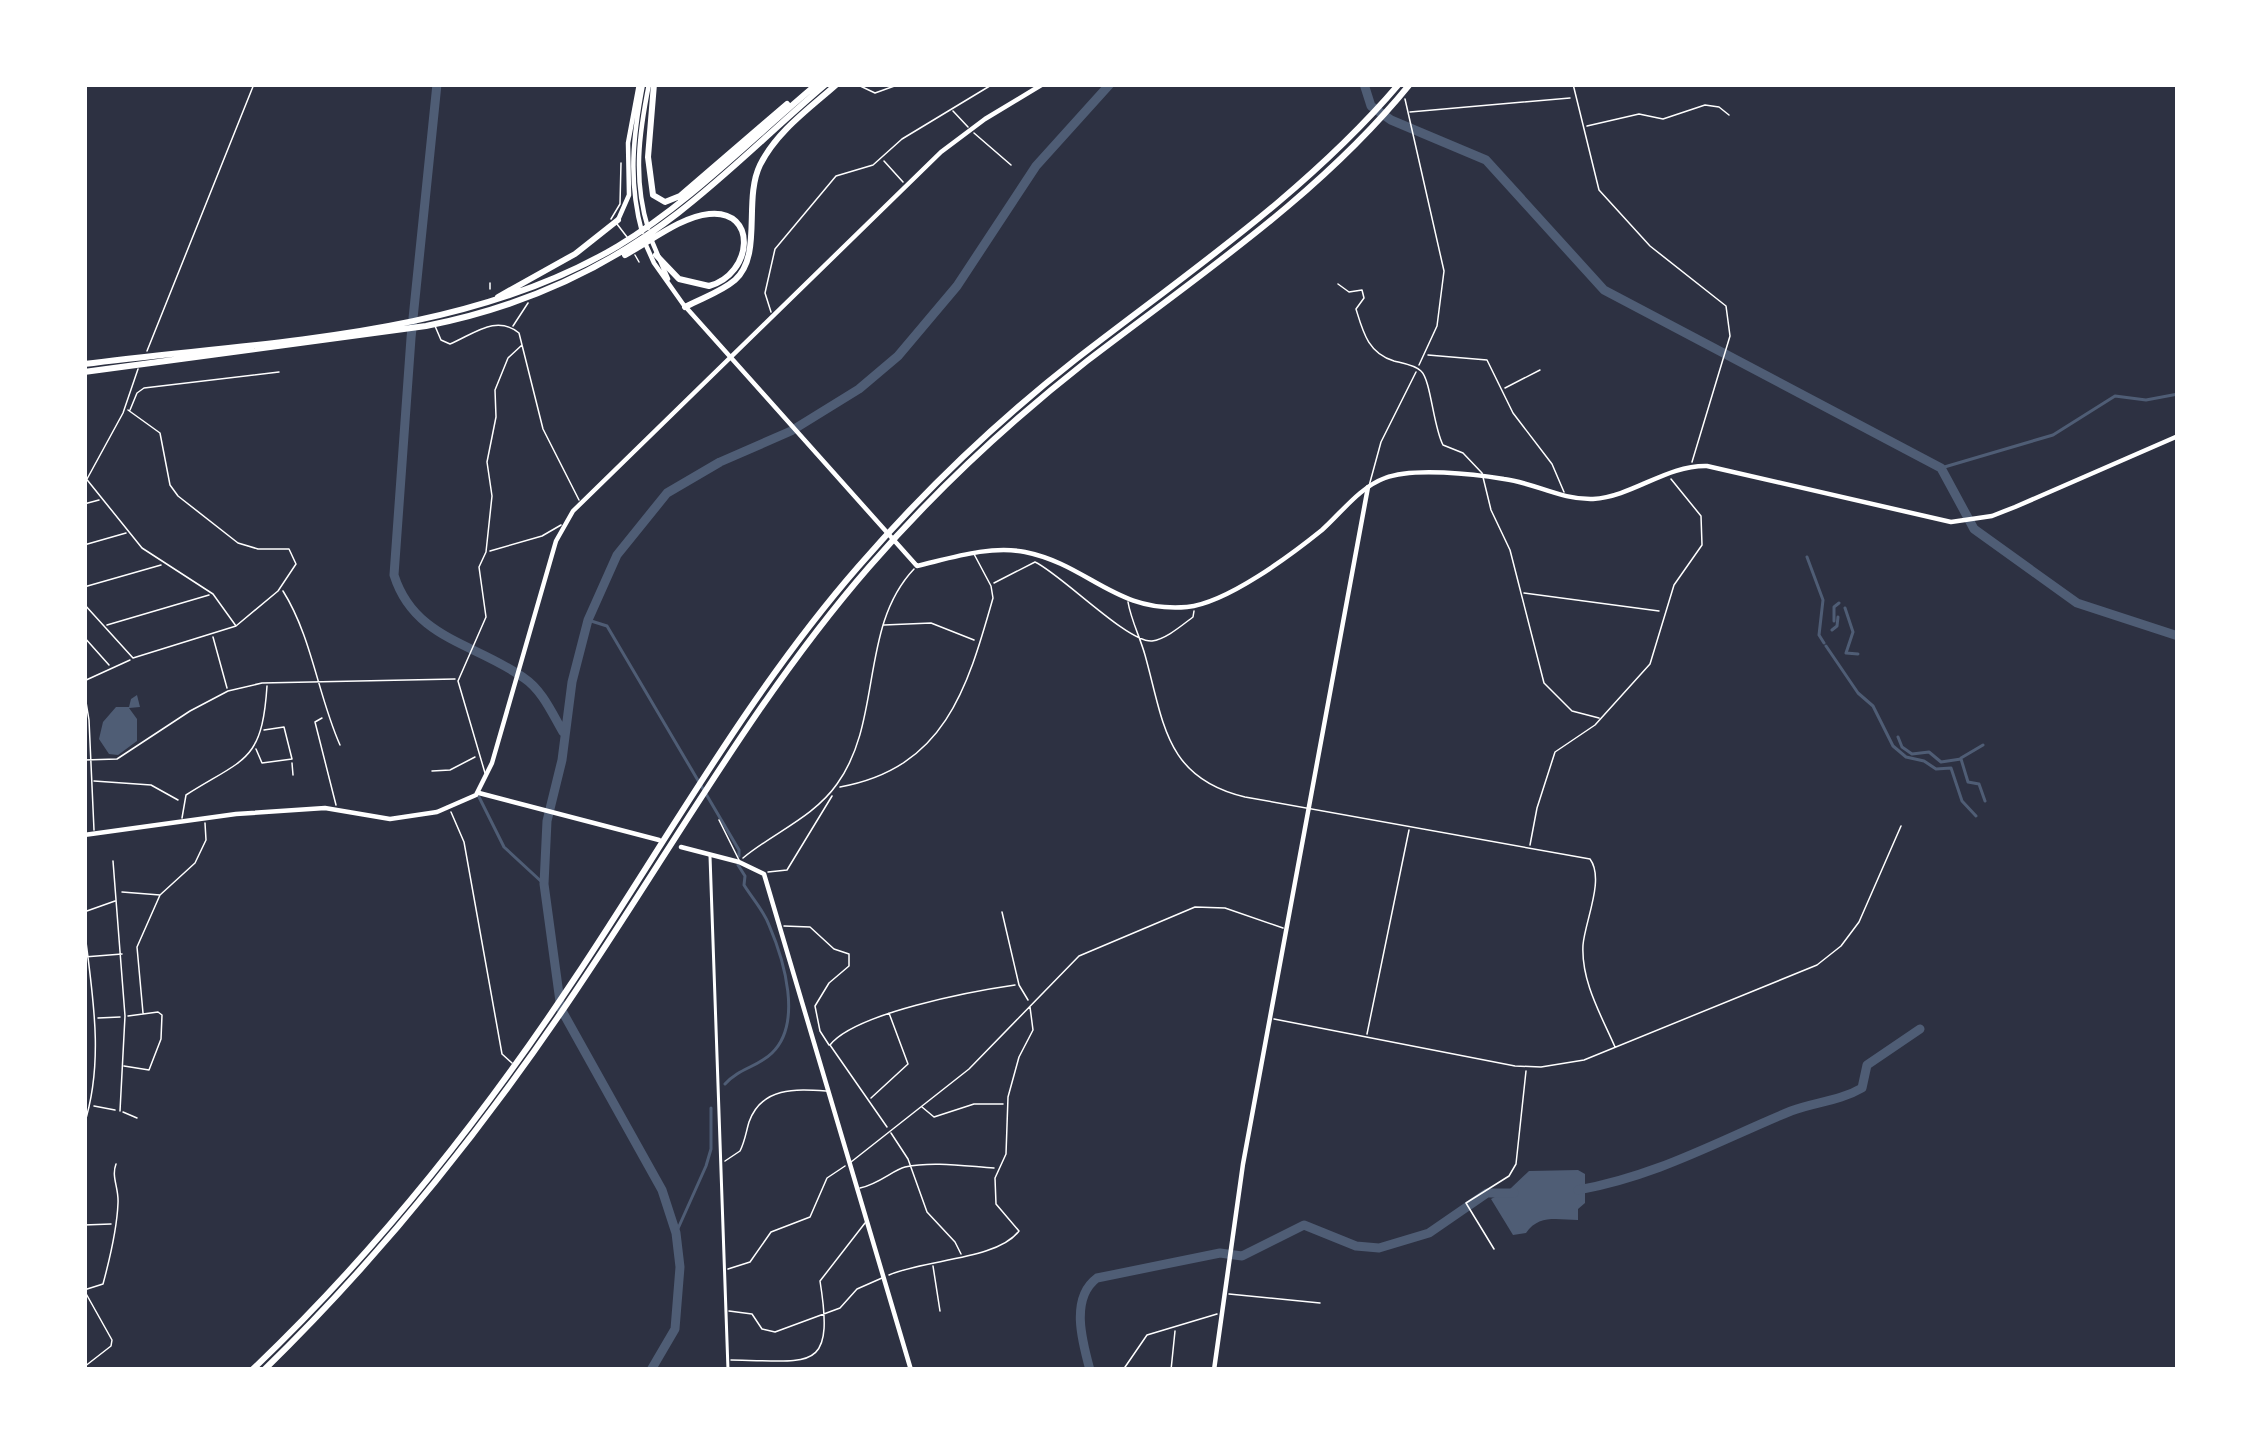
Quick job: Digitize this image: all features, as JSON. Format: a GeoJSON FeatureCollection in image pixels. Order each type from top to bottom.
{"type":"FeatureCollection","features":[{"type":"Feature","properties":{"kind":"highway"},"geometry":{"type":"LineString","coordinates":[[646,84],[649,174],[653,195],[665,202],[680,196],[753,131],[816,84]]}},
{"type":"Feature","properties":{"kind":"highway"},"geometry":{"type":"LineString","coordinates":[[430,323],[611,250],[679,207],[816,84]]}},
{"type":"Feature","properties":{"kind":"highway"},"geometry":{"type":"LineString","coordinates":[[550,288],[625,250],[826,84]]}},
{"type":"Feature","properties":{"kind":"highway"},"geometry":{"type":"LineString","coordinates":[[684,306],[728,285],[746,267],[750,197],[758,170],[779,136],[837,84]]}},
{"type":"Feature","properties":{"kind":"highway"},"geometry":{"type":"LineString","coordinates":[[264,1370],[445,1160],[577,989],[709,769],[839,589],[1022,404],[1275,206],[1374,119],[1404,85]]}},
{"type":"Feature","properties":{"kind":"highway"},"geometry":{"type":"LineString","coordinates":[[533,283],[550,288],[600,268],[701,215],[725,215],[742,233],[741,264],[721,282],[698,286],[679,279],[656,254]]}},
{"type":"Feature","properties":{"kind":"highway"},"geometry":{"type":"LineString","coordinates":[[84,368],[471,317],[533,283],[615,220]]}},
{"type":"Feature","properties":{"kind":"highway"},"geometry":{"type":"LineString","coordinates":[[544,1030],[764,697]]}},
{"type":"Feature","properties":{"kind":"highway"},"geometry":{"type":"LineString","coordinates":[[252,1370],[292,1337]]}},
{"type":"Feature","properties":{"kind":"main road"},"geometry":{"type":"LineString","coordinates":[[646,84],[628,142],[629,195],[615,220],[638,220],[650,232]]}},
{"type":"Feature","properties":{"kind":"main road"},"geometry":{"type":"LineString","coordinates":[[646,84],[632,154],[638,220],[653,263],[684,306],[917,566],[1004,550],[1036,555],[1128,602],[1194,606],[1222,596],[1309,540],[1368,487],[1401,474],[1506,479],[1590,499],[1616,495],[1692,466],[1717,467],[1929,519],[1963,521],[2032,500],[2178,436]]}},
{"type":"Feature","properties":{"kind":"main road"},"geometry":{"type":"LineString","coordinates":[[646,84],[638,154],[640,199],[656,254],[684,306]]}},
{"type":"Feature","properties":{"kind":"main road"},"geometry":{"type":"LineString","coordinates":[[84,835],[337,808],[390,819],[449,808],[479,794],[564,524],[580,502],[907,185],[970,130],[1043,84]]}},
{"type":"Feature","properties":{"kind":"main road"},"geometry":{"type":"LineString","coordinates":[[1214,1370],[1230,1246],[1368,487]]}},
{"type":"Feature","properties":{"kind":"main road"},"geometry":{"type":"LineString","coordinates":[[479,794],[659,840]]}},
{"type":"Feature","properties":{"kind":"main road"},"geometry":{"type":"LineString","coordinates":[[681,847],[739,862],[764,874],[910,1370]]}},
{"type":"Feature","properties":{"kind":"street"},"geometry":{"type":"LineString","coordinates":[[127,409],[254,84]]}},
{"type":"Feature","properties":{"kind":"street"},"geometry":{"type":"LineString","coordinates":[[856,84],[874,93],[901,84]]}},
{"type":"Feature","properties":{"kind":"street"},"geometry":{"type":"LineString","coordinates":[[773,315],[765,293],[770,262],[781,239],[836,176],[873,165],[902,139],[993,84]]}},
{"type":"Feature","properties":{"kind":"street"},"geometry":{"type":"LineString","coordinates":[[1573,84],[1599,190],[1650,246],[1726,306],[1731,326],[1726,351],[1692,466]]}},
{"type":"Feature","properties":{"kind":"street"},"geometry":{"type":"LineString","coordinates":[[1368,487],[1381,442],[1437,326],[1444,271],[1404,85]]}},
{"type":"Feature","properties":{"kind":"street"},"geometry":{"type":"LineString","coordinates":[[1408,112],[1574,98]]}},
{"type":"Feature","properties":{"kind":"street"},"geometry":{"type":"LineString","coordinates":[[1583,127],[1639,114],[1664,119],[1705,105],[1730,115]]}},
{"type":"Feature","properties":{"kind":"street"},"geometry":{"type":"LineString","coordinates":[[950,109],[1011,165]]}},
{"type":"Feature","properties":{"kind":"street"},"geometry":{"type":"LineString","coordinates":[[881,158],[907,185]]}},
{"type":"Feature","properties":{"kind":"street"},"geometry":{"type":"LineString","coordinates":[[621,163],[615,220],[639,262]]}},
{"type":"Feature","properties":{"kind":"street"},"geometry":{"type":"LineString","coordinates":[[512,327],[533,283]]}},
{"type":"Feature","properties":{"kind":"street"},"geometry":{"type":"LineString","coordinates":[[1338,284],[1349,292],[1362,290],[1364,298],[1356,309],[1360,329],[1382,357],[1417,368],[1426,380],[1435,429],[1443,445],[1469,457],[1483,478],[1491,510],[1510,550],[1544,683],[1572,711],[1599,718]]}},
{"type":"Feature","properties":{"kind":"street"},"geometry":{"type":"LineString","coordinates":[[430,323],[441,340],[450,344],[493,324],[519,333],[543,429],[580,502]]}},
{"type":"Feature","properties":{"kind":"street"},"geometry":{"type":"LineString","coordinates":[[487,777],[458,681],[486,617],[479,573],[492,496],[487,462],[496,418],[495,390],[508,358],[522,345]]}},
{"type":"Feature","properties":{"kind":"street"},"geometry":{"type":"LineString","coordinates":[[1424,355],[1483,358],[1528,437],[1552,464],[1565,496]]}},
{"type":"Feature","properties":{"kind":"street"},"geometry":{"type":"LineString","coordinates":[[1502,390],[1540,370]]}},
{"type":"Feature","properties":{"kind":"street"},"geometry":{"type":"LineString","coordinates":[[236,626],[213,594],[142,548],[85,477],[143,388],[279,372]]}},
{"type":"Feature","properties":{"kind":"street"},"geometry":{"type":"LineString","coordinates":[[84,681],[133,658],[236,626],[281,588],[296,564],[289,549],[258,550],[238,543],[178,496],[170,484],[160,433],[127,409]]}},
{"type":"Feature","properties":{"kind":"street"},"geometry":{"type":"LineString","coordinates":[[1529,849],[1555,752],[1585,734],[1649,664],[1674,585],[1700,549],[1701,516],[1667,473]]}},
{"type":"Feature","properties":{"kind":"street"},"geometry":{"type":"LineString","coordinates":[[84,504],[103,499]]}},
{"type":"Feature","properties":{"kind":"street"},"geometry":{"type":"LineString","coordinates":[[486,552],[542,536],[564,524]]}},
{"type":"Feature","properties":{"kind":"street"},"geometry":{"type":"LineString","coordinates":[[84,545],[130,532]]}},
{"type":"Feature","properties":{"kind":"street"},"geometry":{"type":"LineString","coordinates":[[836,787],[894,771],[918,755],[959,698],[992,603],[991,586],[974,554]]}},
{"type":"Feature","properties":{"kind":"street"},"geometry":{"type":"LineString","coordinates":[[991,586],[1035,562],[1064,580],[1094,610],[1140,639],[1157,640],[1181,626],[1193,617],[1194,606]]}},
{"type":"Feature","properties":{"kind":"street"},"geometry":{"type":"LineString","coordinates":[[84,587],[164,564]]}},
{"type":"Feature","properties":{"kind":"street"},"geometry":{"type":"LineString","coordinates":[[719,820],[739,862],[836,787],[853,755],[890,601],[917,566]]}},
{"type":"Feature","properties":{"kind":"street"},"geometry":{"type":"LineString","coordinates":[[281,588],[296,615],[325,716],[340,745]]}},
{"type":"Feature","properties":{"kind":"street"},"geometry":{"type":"LineString","coordinates":[[1520,593],[1663,612]]}},
{"type":"Feature","properties":{"kind":"street"},"geometry":{"type":"LineString","coordinates":[[104,626],[213,594]]}},
{"type":"Feature","properties":{"kind":"street"},"geometry":{"type":"LineString","coordinates":[[1128,602],[1166,733],[1179,758],[1196,776],[1220,790],[1590,859],[1595,866],[1583,966],[1615,1048]]}},
{"type":"Feature","properties":{"kind":"street"},"geometry":{"type":"LineString","coordinates":[[84,604],[133,658]]}},
{"type":"Feature","properties":{"kind":"street"},"geometry":{"type":"LineString","coordinates":[[884,625],[931,623],[978,641]]}},
{"type":"Feature","properties":{"kind":"street"},"geometry":{"type":"LineString","coordinates":[[212,634],[229,692]]}},
{"type":"Feature","properties":{"kind":"street"},"geometry":{"type":"LineString","coordinates":[[84,637],[112,668]]}},
{"type":"Feature","properties":{"kind":"street"},"geometry":{"type":"LineString","coordinates":[[87,760],[117,759],[168,724],[229,692],[267,682],[458,681]]}},
{"type":"Feature","properties":{"kind":"street"},"geometry":{"type":"LineString","coordinates":[[182,822],[183,801],[189,793],[242,764],[255,748],[267,682]]}},
{"type":"Feature","properties":{"kind":"street"},"geometry":{"type":"LineString","coordinates":[[84,690],[95,833]]}},
{"type":"Feature","properties":{"kind":"street"},"geometry":{"type":"LineString","coordinates":[[325,716],[315,722],[337,808]]}},
{"type":"Feature","properties":{"kind":"street"},"geometry":{"type":"LineString","coordinates":[[260,731],[284,727],[293,775]]}},
{"type":"Feature","properties":{"kind":"street"},"geometry":{"type":"LineString","coordinates":[[255,748],[262,763],[292,759]]}},
{"type":"Feature","properties":{"kind":"street"},"geometry":{"type":"LineString","coordinates":[[432,771],[450,770],[479,756]]}},
{"type":"Feature","properties":{"kind":"street"},"geometry":{"type":"LineString","coordinates":[[90,781],[151,785],[183,801]]}},
{"type":"Feature","properties":{"kind":"street"},"geometry":{"type":"LineString","coordinates":[[764,874],[787,870],[821,819],[831,793]]}},
{"type":"Feature","properties":{"kind":"street"},"geometry":{"type":"LineString","coordinates":[[449,808],[464,842],[502,1054],[512,1064]]}},
{"type":"Feature","properties":{"kind":"street"},"geometry":{"type":"LineString","coordinates":[[143,1013],[137,946],[160,895],[195,863],[206,840],[204,820]]}},
{"type":"Feature","properties":{"kind":"street"},"geometry":{"type":"LineString","coordinates":[[1270,1018],[1526,1066],[1568,1064],[1796,974],[1830,956],[1859,922],[1901,826]]}},
{"type":"Feature","properties":{"kind":"street"},"geometry":{"type":"LineString","coordinates":[[1366,1037],[1409,827]]}},
{"type":"Feature","properties":{"kind":"street"},"geometry":{"type":"LineString","coordinates":[[710,855],[728,1370]]}},
{"type":"Feature","properties":{"kind":"street"},"geometry":{"type":"LineString","coordinates":[[113,861],[124,1016],[119,1111]]}},
{"type":"Feature","properties":{"kind":"street"},"geometry":{"type":"LineString","coordinates":[[118,892],[160,895]]}},
{"type":"Feature","properties":{"kind":"street"},"geometry":{"type":"LineString","coordinates":[[84,911],[118,901]]}},
{"type":"Feature","properties":{"kind":"street"},"geometry":{"type":"LineString","coordinates":[[724,1269],[750,1262],[771,1232],[810,1217],[827,1178],[969,1069],[1079,956],[1190,908],[1217,906],[1286,929]]}},
{"type":"Feature","properties":{"kind":"street"},"geometry":{"type":"LineString","coordinates":[[725,1311],[752,1314],[770,1332],[840,1308],[857,1289],[910,1265],[996,1250],[1019,1231],[996,1204],[998,1168],[1006,1154],[1006,1106],[1018,1057],[1033,1030],[1002,912]]}},
{"type":"Feature","properties":{"kind":"street"},"geometry":{"type":"LineString","coordinates":[[780,927],[806,925],[834,950],[849,954],[849,966],[829,983],[815,1006],[820,1031],[889,1130],[911,1168],[930,1217],[961,1254]]}},
{"type":"Feature","properties":{"kind":"street"},"geometry":{"type":"LineString","coordinates":[[84,926],[96,1047],[84,1125]]}},
{"type":"Feature","properties":{"kind":"street"},"geometry":{"type":"LineString","coordinates":[[86,957],[122,954]]}},
{"type":"Feature","properties":{"kind":"street"},"geometry":{"type":"LineString","coordinates":[[830,1046],[849,1028],[889,1013],[1019,985]]}},
{"type":"Feature","properties":{"kind":"street"},"geometry":{"type":"LineString","coordinates":[[868,1101],[908,1064],[889,1013]]}},
{"type":"Feature","properties":{"kind":"street"},"geometry":{"type":"LineString","coordinates":[[94,1018],[162,1015],[161,1039],[149,1070],[124,1066]]}},
{"type":"Feature","properties":{"kind":"street"},"geometry":{"type":"LineString","coordinates":[[1494,1249],[1466,1203],[1509,1176],[1516,1164],[1526,1066]]}},
{"type":"Feature","properties":{"kind":"street"},"geometry":{"type":"LineString","coordinates":[[721,1162],[740,1151],[752,1115],[775,1093],[784,1089],[828,1091]]}},
{"type":"Feature","properties":{"kind":"street"},"geometry":{"type":"LineString","coordinates":[[84,1104],[136,1118]]}},
{"type":"Feature","properties":{"kind":"street"},"geometry":{"type":"LineString","coordinates":[[922,1107],[934,1117],[974,1104],[1006,1106]]}},
{"type":"Feature","properties":{"kind":"street"},"geometry":{"type":"LineString","coordinates":[[857,1189],[884,1181],[902,1168],[932,1162],[998,1168]]}},
{"type":"Feature","properties":{"kind":"street"},"geometry":{"type":"LineString","coordinates":[[84,1367],[111,1346],[112,1340],[84,1291],[104,1284],[118,1190],[114,1166]]}},
{"type":"Feature","properties":{"kind":"street"},"geometry":{"type":"LineString","coordinates":[[728,1360],[807,1361],[825,1339],[820,1281],[866,1221]]}},
{"type":"Feature","properties":{"kind":"street"},"geometry":{"type":"LineString","coordinates":[[84,1225],[115,1225]]}},
{"type":"Feature","properties":{"kind":"street"},"geometry":{"type":"LineString","coordinates":[[932,1263],[940,1311]]}},
{"type":"Feature","properties":{"kind":"street"},"geometry":{"type":"LineString","coordinates":[[1224,1294],[1320,1303]]}},
{"type":"Feature","properties":{"kind":"street"},"geometry":{"type":"LineString","coordinates":[[1123,1370],[1147,1335],[1221,1314]]}},
{"type":"Feature","properties":{"kind":"street"},"geometry":{"type":"LineString","coordinates":[[1171,1370],[1174,1327]]}},
{"type":"Feature","properties":{"kind":"water"},"geometry":{"type":"Polygon","coordinates":[[[137,695],[140,707],[129,708],[137,719],[137,741],[118,755],[109,754],[99,739],[103,722],[116,707],[129,707],[137,695]]]}},
{"type":"Feature","properties":{"kind":"water"},"geometry":{"type":"Polygon","coordinates":[[[1578,1170],[1585,1174],[1585,1203],[1578,1209],[1578,1220],[1543,1221],[1526,1233],[1513,1235],[1491,1199],[1529,1171],[1578,1170]]]}},
{"type":"Feature","properties":{"kind":"waterway"},"geometry":{"type":"LineString","coordinates":[[437,84],[411,338],[394,575],[403,596],[431,626],[530,683],[563,732]]}},
{"type":"Feature","properties":{"kind":"waterway"},"geometry":{"type":"LineString","coordinates":[[651,1370],[675,1329],[680,1267],[676,1233],[662,1190],[561,1009],[544,884],[547,821],[588,620],[617,555],[667,493],[720,462],[791,431],[859,389],[898,356],[957,286],[1036,166],[1110,84]]}},
{"type":"Feature","properties":{"kind":"waterway"},"geometry":{"type":"LineString","coordinates":[[1364,84],[1371,106],[1391,120],[1486,160],[1604,290],[1941,468],[1974,529],[2077,603],[2178,636]]}},
{"type":"Feature","properties":{"kind":"waterway"},"geometry":{"type":"LineString","coordinates":[[1941,468],[2053,435],[2115,396],[2146,400],[2178,394]]}},
{"type":"Feature","properties":{"kind":"waterway"},"geometry":{"type":"LineString","coordinates":[[1807,557],[1823,600],[1819,635],[1824,643]]}},
{"type":"Feature","properties":{"kind":"waterway"},"geometry":{"type":"LineString","coordinates":[[1834,621],[1834,607],[1839,603]]}},
{"type":"Feature","properties":{"kind":"waterway"},"geometry":{"type":"LineString","coordinates":[[1845,608],[1853,632],[1846,653],[1858,654]]}},
{"type":"Feature","properties":{"kind":"waterway"},"geometry":{"type":"LineString","coordinates":[[1832,630],[1838,617]]}},
{"type":"Feature","properties":{"kind":"waterway"},"geometry":{"type":"LineString","coordinates":[[588,620],[607,626],[739,856]]}},
{"type":"Feature","properties":{"kind":"waterway"},"geometry":{"type":"LineString","coordinates":[[1826,646],[1858,693],[1873,706],[1893,746],[1936,769],[1951,768],[1962,801],[1976,816]]}},
{"type":"Feature","properties":{"kind":"waterway"},"geometry":{"type":"LineString","coordinates":[[1898,737],[1912,754],[1929,752],[1941,762],[1961,759],[1968,782],[1979,784],[1985,801]]}},
{"type":"Feature","properties":{"kind":"waterway"},"geometry":{"type":"LineString","coordinates":[[1961,758],[1983,745]]}},
{"type":"Feature","properties":{"kind":"waterway"},"geometry":{"type":"LineString","coordinates":[[479,797],[504,847],[544,884]]}},
{"type":"Feature","properties":{"kind":"waterway"},"geometry":{"type":"LineString","coordinates":[[725,1084],[772,1053],[787,1025],[789,1009],[775,939],[738,865]]}},
{"type":"Feature","properties":{"kind":"waterway"},"geometry":{"type":"LineString","coordinates":[[1578,1190],[1661,1167],[1791,1111],[1854,1092],[1862,1088],[1867,1065],[1920,1029]]}},
{"type":"Feature","properties":{"kind":"waterway"},"geometry":{"type":"LineString","coordinates":[[676,1233],[711,1149],[711,1108]]}},
{"type":"Feature","properties":{"kind":"waterway"},"geometry":{"type":"LineString","coordinates":[[1090,1370],[1081,1308],[1097,1278],[1220,1253],[1242,1256],[1304,1225],[1356,1246],[1379,1248],[1429,1233],[1487,1193],[1514,1193]]}}]}
